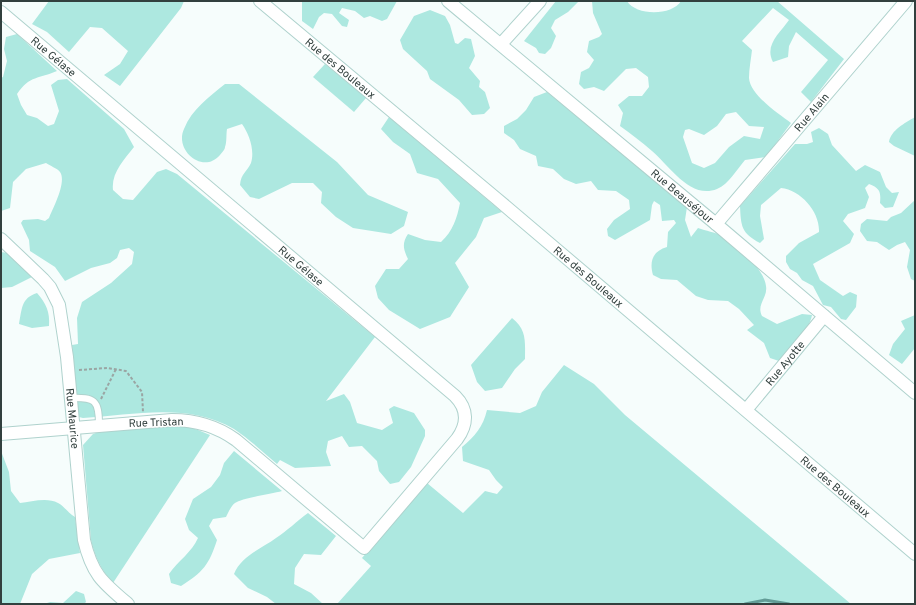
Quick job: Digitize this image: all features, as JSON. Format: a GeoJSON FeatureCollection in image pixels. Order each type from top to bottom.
{"type":"FeatureCollection","features":[{"type":"Feature","properties":{"kind":"street","name":"Rue des Bouleaux"},"geometry":{"type":"LineString","coordinates":[[260,1],[915,554]]}},
{"type":"Feature","properties":{"kind":"street","name":"Rue Beauséjour"},"geometry":{"type":"LineString","coordinates":[[448,1],[716,224],[915,393]]}},
{"type":"Feature","properties":{"kind":"street"},"geometry":{"type":"LineString","coordinates":[[501,44],[540,1]]}},
{"type":"Feature","properties":{"kind":"street","name":"Rue Alain"},"geometry":{"type":"LineString","coordinates":[[716,224],[906,1]]}},
{"type":"Feature","properties":{"kind":"street","name":"Rue Gélase"},"geometry":{"type":"LineString","coordinates":[[1,12],[460,402],[465,416],[462,432],[364,548]]}},
{"type":"Feature","properties":{"kind":"street","name":"Rue Maurice"},"geometry":{"type":"LineString","coordinates":[[1,240],[38,274],[55,295],[62,316],[72,427],[84,540],[87,553],[97,575],[128,604]]}},
{"type":"Feature","properties":{"kind":"street","name":"Rue Ayotte"},"geometry":{"type":"LineString","coordinates":[[746,410],[824,316]]}},
{"type":"Feature","properties":{"kind":"street","name":"Rue Tristan"},"geometry":{"type":"LineString","coordinates":[[1,434],[72,427],[182,420],[202,424],[226,433],[364,548]]}},
{"type":"Feature","properties":{"kind":"lane"},"geometry":{"type":"LineString","coordinates":[[70,398],[86,398],[92,400],[97,405],[99,425]]}},
{"type":"Feature","properties":{"kind":"path"},"geometry":{"type":"LineString","coordinates":[[68,371],[107,368],[126,371],[142,392],[143,422]]}},
{"type":"Feature","properties":{"kind":"path"},"geometry":{"type":"LineString","coordinates":[[97,405],[116,369]]}},
{"type":"Feature","properties":{"kind":"shaded area"},"geometry":{"type":"Polygon","coordinates":[[[49,1],[184,1],[181,8],[120,86],[104,75],[120,64],[128,51],[102,28],[90,27],[69,52],[47,32],[32,24],[49,1]]]}},
{"type":"Feature","properties":{"kind":"shaded area"},"geometry":{"type":"Polygon","coordinates":[[[302,1],[397,1],[387,19],[382,21],[370,16],[364,18],[355,11],[342,8],[339,13],[349,20],[347,27],[342,26],[332,14],[324,13],[319,17],[313,29],[302,21],[302,1]]]}},
{"type":"Feature","properties":{"kind":"shaded area"},"geometry":{"type":"Polygon","coordinates":[[[556,1],[579,1],[568,12],[555,20],[551,28],[556,36],[551,48],[545,54],[539,53],[536,48],[524,41],[556,1]]]}},
{"type":"Feature","properties":{"kind":"shaded area"},"geometry":{"type":"Polygon","coordinates":[[[592,1],[627,1],[632,6],[646,12],[662,12],[676,6],[681,1],[777,1],[844,59],[811,102],[801,92],[828,60],[796,32],[789,46],[788,57],[773,62],[770,50],[774,40],[789,20],[773,8],[742,41],[752,50],[749,78],[754,91],[766,104],[791,123],[766,157],[745,160],[729,180],[717,189],[707,191],[698,190],[689,186],[659,157],[620,126],[623,113],[618,105],[629,96],[642,96],[649,87],[648,77],[636,68],[626,69],[604,91],[594,87],[584,89],[579,84],[581,72],[589,68],[594,60],[587,52],[589,41],[599,37],[602,34],[593,13],[592,1]],[[736,112],[726,114],[717,126],[704,135],[689,129],[685,130],[683,137],[692,163],[704,168],[715,163],[729,147],[744,136],[760,139],[764,127],[749,126],[736,112]]]}},
{"type":"Feature","properties":{"kind":"shaded area"},"geometry":{"type":"Polygon","coordinates":[[[430,10],[445,16],[450,25],[455,43],[458,44],[465,38],[471,39],[475,56],[469,68],[480,81],[479,87],[485,92],[490,108],[484,114],[472,115],[459,100],[430,79],[427,71],[403,49],[400,40],[414,16],[430,10]]]}},
{"type":"Feature","properties":{"kind":"shaded area"},"geometry":{"type":"Polygon","coordinates":[[[17,34],[57,71],[31,80],[17,94],[27,115],[37,118],[48,126],[54,124],[59,111],[51,85],[58,80],[67,79],[124,129],[134,147],[122,162],[114,178],[113,190],[123,199],[133,200],[157,172],[166,169],[177,174],[375,337],[326,401],[344,394],[350,402],[357,423],[382,430],[393,423],[389,409],[394,406],[414,413],[425,430],[425,436],[411,467],[399,482],[390,484],[379,471],[377,461],[362,446],[349,447],[342,436],[328,441],[326,452],[331,466],[295,468],[280,460],[277,464],[251,441],[234,429],[198,415],[160,412],[83,418],[79,417],[72,345],[78,344],[77,318],[82,302],[111,283],[132,264],[134,252],[129,248],[120,250],[117,258],[110,263],[91,268],[65,281],[55,267],[30,251],[29,240],[21,223],[23,220],[38,219],[45,221],[49,218],[61,188],[62,176],[60,172],[46,163],[26,169],[13,182],[10,208],[1,211],[1,78],[3,77],[7,61],[4,49],[6,37],[17,34]]]}},
{"type":"Feature","properties":{"kind":"shaded area"},"geometry":{"type":"Polygon","coordinates":[[[325,64],[366,98],[354,112],[313,77],[325,64]]]}},
{"type":"Feature","properties":{"kind":"shaded area"},"geometry":{"type":"Polygon","coordinates":[[[225,84],[239,84],[337,162],[368,195],[408,212],[404,226],[391,234],[353,228],[336,217],[321,203],[322,192],[313,183],[292,183],[259,199],[250,197],[240,185],[243,175],[251,163],[252,158],[252,148],[249,137],[242,124],[227,129],[224,149],[220,155],[213,160],[206,162],[199,161],[192,157],[183,145],[182,137],[187,122],[196,109],[225,84]]]}},
{"type":"Feature","properties":{"kind":"shaded area"},"geometry":{"type":"Polygon","coordinates":[[[547,92],[687,207],[685,220],[691,237],[698,228],[716,233],[728,240],[749,258],[760,272],[766,286],[760,308],[762,316],[777,324],[802,314],[812,315],[803,334],[779,361],[770,358],[764,343],[747,330],[754,325],[739,309],[728,301],[708,300],[696,296],[677,280],[661,279],[653,275],[653,257],[658,251],[667,247],[668,232],[676,223],[674,220],[662,221],[660,205],[654,201],[650,220],[615,240],[608,236],[607,229],[614,220],[630,209],[629,200],[616,191],[598,190],[591,181],[576,184],[564,179],[553,169],[538,166],[536,156],[520,149],[514,140],[504,133],[504,126],[517,119],[526,110],[534,97],[547,92]]]}},
{"type":"Feature","properties":{"kind":"shaded area"},"geometry":{"type":"Polygon","coordinates":[[[389,117],[502,212],[484,218],[476,237],[455,263],[469,287],[450,317],[420,329],[389,310],[378,298],[375,286],[386,269],[399,269],[408,259],[404,246],[408,234],[425,240],[441,242],[449,233],[454,224],[460,203],[438,179],[417,173],[410,154],[393,142],[381,129],[389,117]]]}},
{"type":"Feature","properties":{"kind":"shaded area"},"geometry":{"type":"Polygon","coordinates":[[[915,117],[915,156],[889,142],[895,130],[915,117]]]}},
{"type":"Feature","properties":{"kind":"shaded area"},"geometry":{"type":"Polygon","coordinates":[[[819,128],[828,134],[832,145],[856,171],[865,165],[880,172],[886,187],[892,193],[899,192],[893,207],[885,208],[880,203],[878,189],[869,184],[865,188],[869,197],[865,208],[848,214],[843,221],[854,234],[850,243],[813,264],[820,280],[843,296],[850,292],[857,295],[856,307],[846,320],[841,319],[831,307],[823,305],[813,286],[802,280],[797,273],[790,269],[786,262],[786,256],[799,243],[819,232],[816,217],[808,203],[796,193],[781,188],[761,205],[760,216],[764,239],[760,243],[749,236],[743,228],[741,219],[740,206],[795,144],[807,144],[813,142],[811,132],[819,128]]]}},
{"type":"Feature","properties":{"kind":"shaded area"},"geometry":{"type":"Polygon","coordinates":[[[915,200],[915,281],[911,279],[907,267],[910,250],[905,242],[889,250],[877,242],[867,241],[860,231],[861,224],[867,219],[887,221],[891,217],[901,213],[915,200]]]}},
{"type":"Feature","properties":{"kind":"shaded area"},"geometry":{"type":"Polygon","coordinates":[[[1,252],[8,253],[34,276],[12,287],[1,288],[1,252]]]}},
{"type":"Feature","properties":{"kind":"shaded area"},"geometry":{"type":"Polygon","coordinates":[[[37,293],[47,308],[49,326],[32,328],[19,324],[25,301],[37,293]]]}},
{"type":"Feature","properties":{"kind":"shaded area"},"geometry":{"type":"Polygon","coordinates":[[[915,315],[915,348],[902,364],[889,355],[893,344],[905,329],[901,321],[915,315]]]}},
{"type":"Feature","properties":{"kind":"shaded area"},"geometry":{"type":"Polygon","coordinates":[[[512,318],[517,322],[523,332],[525,341],[525,359],[515,369],[502,388],[485,391],[477,382],[471,365],[512,318]]]}},
{"type":"Feature","properties":{"kind":"shaded area"},"geometry":{"type":"Polygon","coordinates":[[[564,365],[594,384],[625,415],[851,604],[337,604],[371,566],[362,558],[427,483],[463,513],[485,491],[497,494],[503,487],[489,470],[463,461],[462,447],[478,431],[487,410],[520,413],[536,406],[542,392],[564,365]]]}},
{"type":"Feature","properties":{"kind":"shaded area"},"geometry":{"type":"Polygon","coordinates":[[[181,425],[210,435],[113,583],[99,563],[91,540],[83,445],[93,434],[105,430],[181,425]]]}},
{"type":"Feature","properties":{"kind":"shaded area"},"geometry":{"type":"Polygon","coordinates":[[[1,451],[9,472],[11,491],[20,503],[44,500],[54,501],[60,504],[75,517],[80,553],[49,559],[32,574],[20,604],[1,604],[1,451]]]}},
{"type":"Feature","properties":{"kind":"shaded area"},"geometry":{"type":"Polygon","coordinates":[[[234,451],[282,491],[239,501],[232,506],[226,517],[213,519],[209,526],[217,540],[208,562],[200,572],[181,586],[171,583],[169,574],[192,548],[198,538],[189,530],[185,519],[193,499],[211,487],[220,475],[224,463],[234,451]]]}},
{"type":"Feature","properties":{"kind":"shaded area"},"geometry":{"type":"Polygon","coordinates":[[[308,513],[336,536],[321,555],[304,554],[295,568],[294,584],[311,593],[323,604],[276,604],[267,597],[248,588],[234,574],[241,562],[280,535],[308,513]]]}},
{"type":"Feature","properties":{"kind":"shaded area"},"geometry":{"type":"Polygon","coordinates":[[[76,591],[84,594],[86,602],[84,604],[44,604],[50,602],[63,603],[76,591]]]}},
{"type":"Feature","properties":{"kind":"waterway"},"geometry":{"type":"LineString","coordinates":[[745,604],[765,600],[789,604]]}}]}
